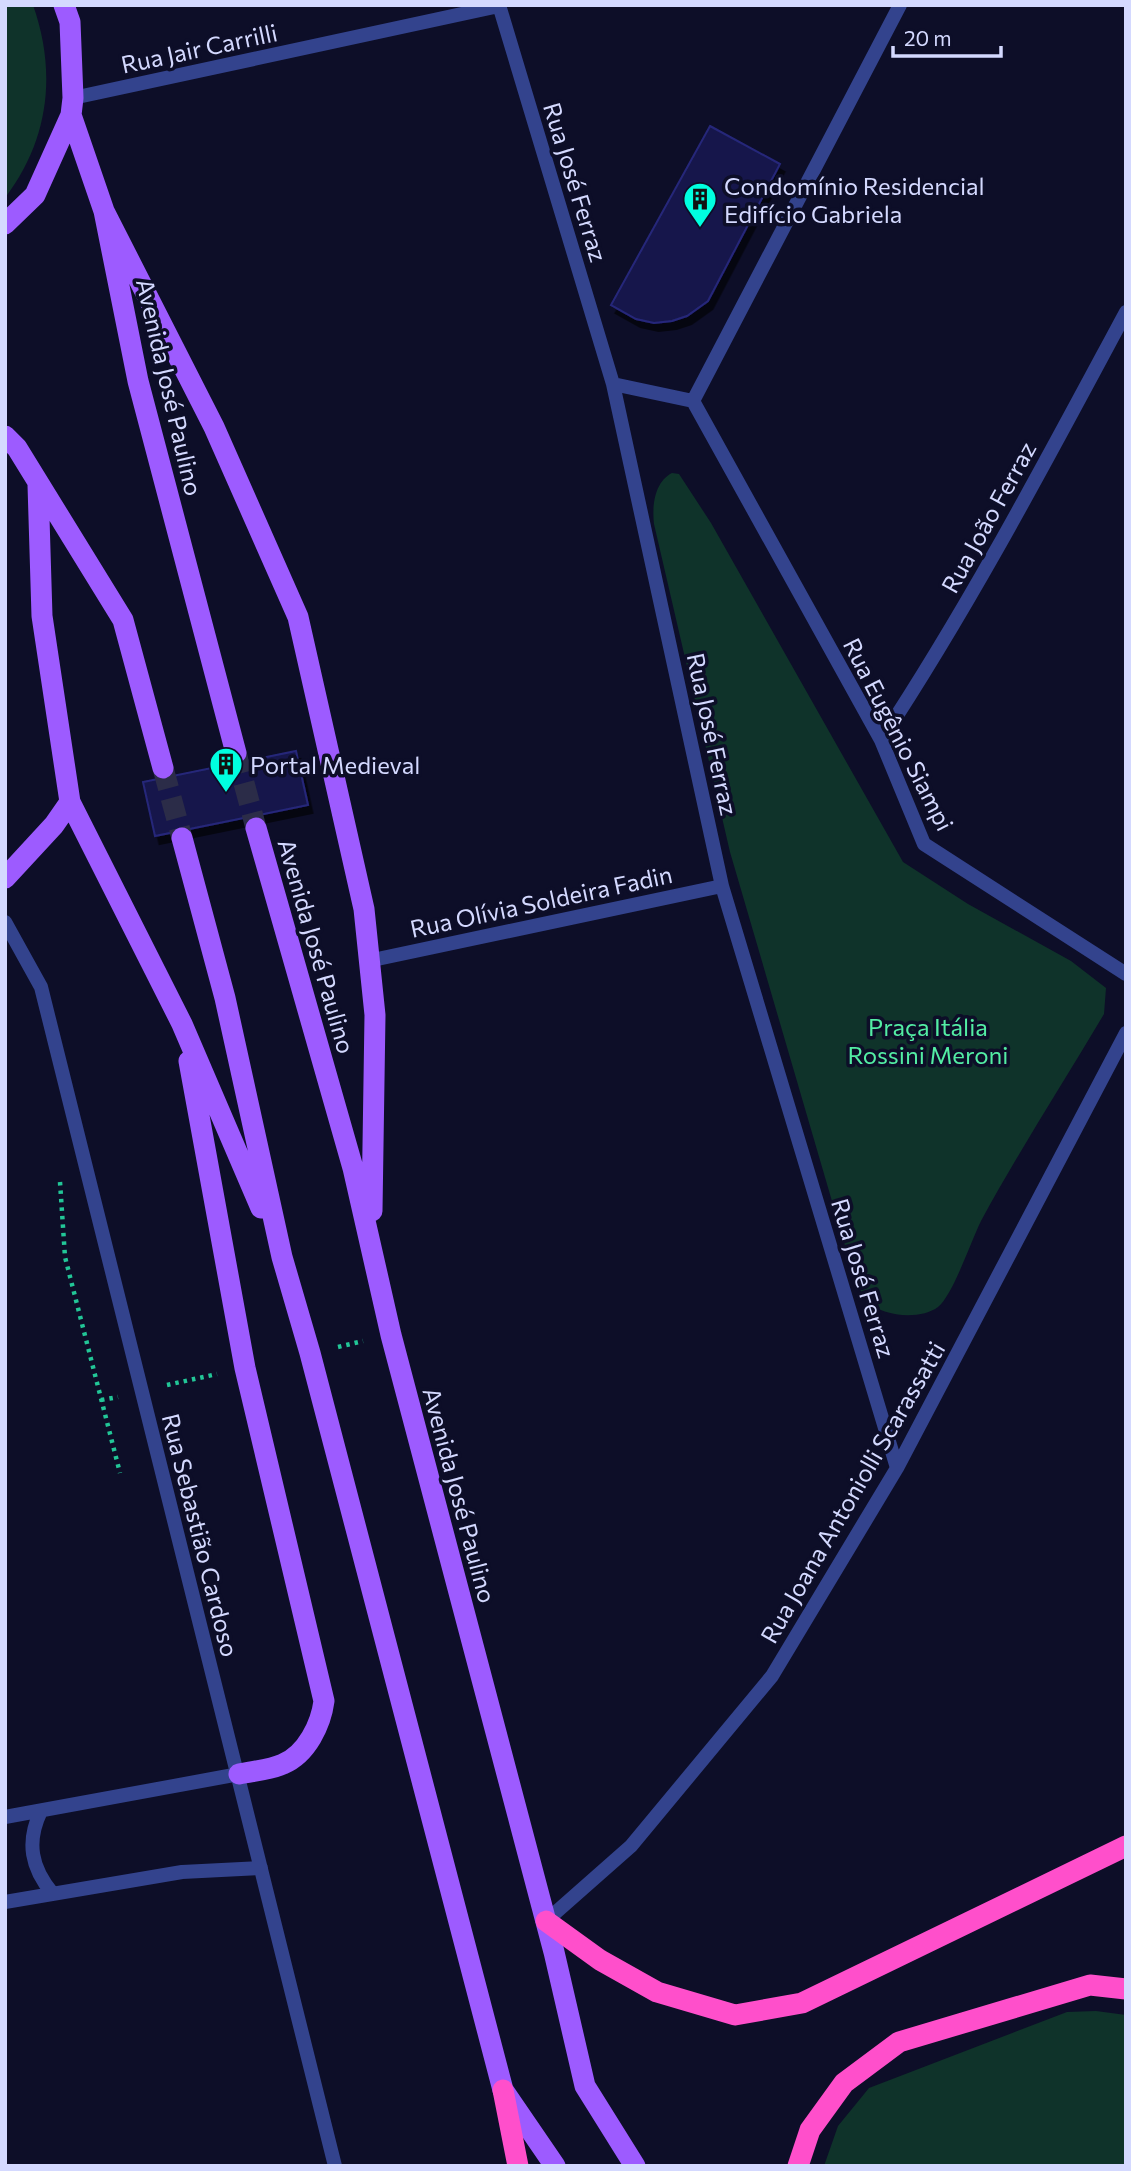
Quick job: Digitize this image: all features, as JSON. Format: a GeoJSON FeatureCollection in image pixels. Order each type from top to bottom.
{"type":"FeatureCollection","features":[{"type":"Feature","properties":{"kind":"highway"},"geometry":{"type":"LineString","coordinates":[[546,1921],[600,1960],[657,1992],[736,2015],[802,2003],[1126,1846]]}},
{"type":"Feature","properties":{"kind":"highway"},"geometry":{"type":"LineString","coordinates":[[798,2166],[810,2130],[844,2083],[899,2042],[1090,1985],[1126,1989]]}},
{"type":"Feature","properties":{"kind":"highway"},"geometry":{"type":"LineString","coordinates":[[503,2090],[518,2166]]}},
{"type":"Feature","properties":{"kind":"main road"},"geometry":{"type":"LineString","coordinates":[[5,223],[35,195],[72,106],[70,22],[64,5]]}},
{"type":"Feature","properties":{"kind":"main road","name":"Avenida José Paulino"},"geometry":{"type":"LineString","coordinates":[[72,106],[104,211],[138,381],[236,753]]}},
{"type":"Feature","properties":{"kind":"main road"},"geometry":{"type":"LineString","coordinates":[[104,211],[214,427],[298,617],[364,909],[374,1014],[371,1244]]}},
{"type":"Feature","properties":{"kind":"main road"},"geometry":{"type":"LineString","coordinates":[[5,436],[17,448],[123,620],[163,768]]}},
{"type":"Feature","properties":{"kind":"main road"},"geometry":{"type":"LineString","coordinates":[[38,485],[42,616],[70,802],[182,1024],[282,1257]]}},
{"type":"Feature","properties":{"kind":"main road"},"geometry":{"type":"LineString","coordinates":[[5,878],[54,825],[70,802]]}},
{"type":"Feature","properties":{"kind":"main road","name":"Avenida José Paulino"},"geometry":{"type":"LineString","coordinates":[[256,828],[353,1168],[391,1335],[546,1921],[585,2087],[635,2166]]}},
{"type":"Feature","properties":{"kind":"main road"},"geometry":{"type":"LineString","coordinates":[[182,838],[225,998],[282,1257],[310,1353],[503,2090],[555,2166]]}},
{"type":"Feature","properties":{"kind":"main road"},"geometry":{"type":"LineString","coordinates":[[182,1024],[245,1368],[324,1701],[322,1718],[299,1752],[284,1764],[239,1774]]}},
{"type":"Feature","properties":{"kind":"street"},"geometry":{"type":"LineString","coordinates":[[613,384],[693,401],[900,5]]}},
{"type":"Feature","properties":{"kind":"street","name":"Rua Jair Carrilli"},"geometry":{"type":"LineString","coordinates":[[72,106],[499,6]]}},
{"type":"Feature","properties":{"kind":"street","name":"Rua José Ferraz"},"geometry":{"type":"LineString","coordinates":[[499,6],[613,384],[722,886],[897,1468]]}},
{"type":"Feature","properties":{"kind":"street","name":"Rua João Ferraz"},"geometry":{"type":"LineString","coordinates":[[881,740],[929,667],[1003,538],[1126,312]]}},
{"type":"Feature","properties":{"kind":"street","name":"Rua Eugênio Siampi"},"geometry":{"type":"LineString","coordinates":[[693,401],[881,740],[923,844],[1126,974]]}},
{"type":"Feature","properties":{"kind":"street","name":"Rua Olívia Soldeira Fadin"},"geometry":{"type":"LineString","coordinates":[[368,961],[722,886]]}},
{"type":"Feature","properties":{"kind":"street","name":"Rua Sebastião Cardoso"},"geometry":{"type":"LineString","coordinates":[[5,922],[41,987],[335,2166]]}},
{"type":"Feature","properties":{"kind":"street","name":"Rua Joana Antoniolli Scarassatti"},"geometry":{"type":"LineString","coordinates":[[546,1921],[631,1846],[772,1676],[897,1468],[1126,1033]]}},
{"type":"Feature","properties":{"kind":"street"},"geometry":{"type":"LineString","coordinates":[[5,1817],[239,1774]]}},
{"type":"Feature","properties":{"kind":"street"},"geometry":{"type":"LineString","coordinates":[[41,1811],[34,1825],[32,1857],[36,1871],[53,1894]]}},
{"type":"Feature","properties":{"kind":"street"},"geometry":{"type":"LineString","coordinates":[[5,1902],[182,1872],[261,1868]]}},
{"type":"Feature","properties":{"kind":"path"},"geometry":{"type":"LineString","coordinates":[[60,1182],[65,1257],[120,1473]]}},
{"type":"Feature","properties":{"kind":"green space"},"geometry":{"type":"Polygon","coordinates":[[[5,5],[33,5],[45,56],[46,81],[40,129],[20,176],[5,198],[5,5]]]}},
{"type":"Feature","properties":{"kind":"green space","name":"Praça Itália Rossini Meroni"},"geometry":{"type":"Polygon","coordinates":[[[672,473],[679,474],[711,523],[903,862],[968,904],[1071,961],[1106,988],[1104,1014],[981,1221],[950,1291],[938,1307],[922,1314],[902,1315],[882,1311],[867,1301],[853,1273],[730,852],[654,524],[653,510],[658,489],[661,482],[672,473]]]}},
{"type":"Feature","properties":{"kind":"green space"},"geometry":{"type":"Polygon","coordinates":[[[1096,2011],[1126,2015],[1126,2166],[824,2166],[838,2126],[869,2088],[1067,2012],[1096,2011]]]}},
{"type":"Feature","properties":{"kind":"building","name":"Condomínio Residencial Edifício Gabriela"},"geometry":{"type":"Polygon","coordinates":[[[710,126],[780,164],[708,301],[687,316],[672,321],[654,323],[636,319],[611,305],[710,126]]]}},
{"type":"Feature","properties":{"kind":"building","name":"Portal Medieval"},"geometry":{"type":"Polygon","coordinates":[[[296,751],[308,805],[155,836],[143,782],[296,751]]]}},
{"type":"Feature","properties":{"kind":"tunnel"},"geometry":{"type":"LineString","coordinates":[[236,753],[256,828]]}},
{"type":"Feature","properties":{"kind":"tunnel"},"geometry":{"type":"LineString","coordinates":[[163,768],[182,838]]}},
{"type":"Feature","properties":{"kind":"place","name":"Condomínio Residencial Edifício Gabriela"},"geometry":{"type":"Point","coordinates":[700,229]}},
{"type":"Feature","properties":{"kind":"place","name":"Portal Medieval"},"geometry":{"type":"Point","coordinates":[226,794]}}]}
